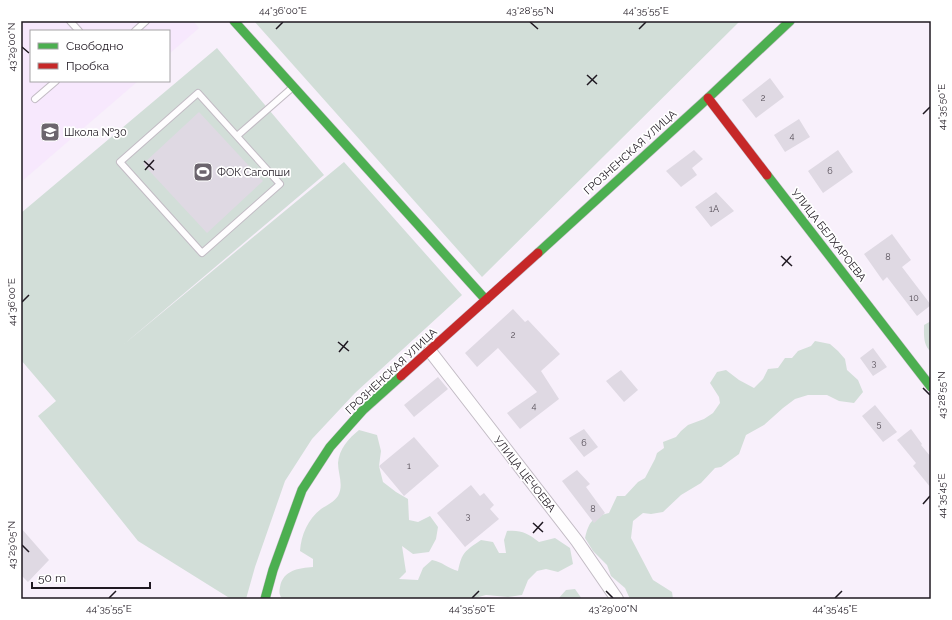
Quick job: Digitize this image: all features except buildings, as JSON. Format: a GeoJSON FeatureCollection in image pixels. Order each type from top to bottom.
{"type":"FeatureCollection","features":[{"type":"Feature","properties":{"kind":"street"},"geometry":{"type":"LineString","coordinates":[[234,21],[486,300]]}},
{"type":"Feature","properties":{"kind":"street","name":"ГРОЗНЕНСКАЯ УЛИЦА"},"geometry":{"type":"LineString","coordinates":[[264,599],[302,490],[330,447],[363,410],[708,98],[790,21]]}},
{"type":"Feature","properties":{"kind":"street","name":"УЛИЦА БЕЛХАРОЕВА"},"geometry":{"type":"LineString","coordinates":[[708,98],[931,387]]}},
{"type":"Feature","properties":{"kind":"street","name":"УЛИЦА ЦЕЧОЕВА"},"geometry":{"type":"LineString","coordinates":[[430,351],[577,541],[618,599]]}},
{"type":"Feature","properties":{"kind":"lane"},"geometry":{"type":"LineString","coordinates":[[70,21],[78,30]]}},
{"type":"Feature","properties":{"kind":"lane"},"geometry":{"type":"LineString","coordinates":[[136,30],[146,21]]}},
{"type":"Feature","properties":{"kind":"lane"},"geometry":{"type":"LineString","coordinates":[[35,99],[55,82]]}},
{"type":"Feature","properties":{"kind":"lane"},"geometry":{"type":"LineString","coordinates":[[237,136],[293,86]]}},
{"type":"Feature","properties":{"kind":"lane"},"geometry":{"type":"LineString","coordinates":[[198,93],[237,136],[280,184],[202,253],[120,162],[198,93]]}},
{"type":"Feature","properties":{"kind":"shaded area","name":"Школа №30"},"geometry":{"type":"Polygon","coordinates":[[[21,21],[193,21],[199,28],[170,53],[170,30],[30,30],[30,82],[137,82],[21,182],[21,21]]]}},
{"type":"Feature","properties":{"kind":"shaded area"},"geometry":{"type":"Polygon","coordinates":[[[254,21],[740,21],[482,277],[254,21]]]}},
{"type":"Feature","properties":{"kind":"shaded area"},"geometry":{"type":"Polygon","coordinates":[[[217,48],[324,175],[123,345],[344,162],[462,295],[355,393],[312,439],[285,481],[255,567],[246,599],[231,599],[138,541],[38,416],[56,401],[21,360],[21,213],[217,48]]]}},
{"type":"Feature","properties":{"kind":"shaded area"},"geometry":{"type":"Polygon","coordinates":[[[931,321],[931,352],[924,340],[924,325],[931,321]]]}},
{"type":"Feature","properties":{"kind":"shaded area"},"geometry":{"type":"Polygon","coordinates":[[[815,341],[830,344],[838,351],[845,359],[847,370],[858,380],[863,392],[854,403],[839,401],[827,395],[808,395],[795,399],[764,425],[746,435],[739,454],[721,467],[715,468],[701,483],[681,495],[663,512],[651,514],[643,513],[633,521],[631,538],[653,580],[672,592],[673,599],[630,599],[625,588],[611,576],[607,565],[593,551],[585,538],[592,521],[599,516],[609,513],[617,496],[625,496],[638,482],[645,478],[657,453],[664,448],[663,442],[676,437],[688,425],[704,419],[713,413],[720,403],[719,397],[710,383],[717,372],[726,370],[739,380],[754,388],[763,379],[768,369],[778,368],[785,358],[792,358],[798,351],[811,346],[815,341]]]}},
{"type":"Feature","properties":{"kind":"shaded area"},"geometry":{"type":"Polygon","coordinates":[[[359,430],[377,435],[381,451],[379,466],[383,482],[408,499],[409,520],[418,522],[430,516],[438,527],[436,539],[429,552],[413,554],[402,546],[406,572],[399,579],[418,580],[423,568],[432,560],[458,571],[465,552],[481,540],[493,542],[499,553],[506,553],[504,540],[507,531],[524,533],[539,542],[555,538],[570,548],[573,564],[558,572],[546,569],[537,571],[528,580],[522,595],[508,597],[486,595],[471,599],[282,599],[279,590],[284,577],[288,573],[297,569],[313,567],[313,559],[300,551],[304,533],[309,522],[316,513],[338,496],[341,488],[338,467],[340,453],[348,440],[359,430]]]}},
{"type":"Feature","properties":{"kind":"shaded area"},"geometry":{"type":"Polygon","coordinates":[[[575,589],[582,599],[558,599],[566,590],[575,589]]]}},
{"type":"Feature","properties":{"kind":"traffic: fast"},"geometry":{"type":"LineString","coordinates":[[234,21],[486,300]]}},
{"type":"Feature","properties":{"kind":"traffic: fast"},"geometry":{"type":"LineString","coordinates":[[538,253],[790,21]]}},
{"type":"Feature","properties":{"kind":"traffic: fast"},"geometry":{"type":"LineString","coordinates":[[767,175],[931,387]]}},
{"type":"Feature","properties":{"kind":"traffic: fast"},"geometry":{"type":"LineString","coordinates":[[265,599],[273,570],[302,490],[330,447],[363,410],[401,376]]}},
{"type":"Feature","properties":{"kind":"traffic: jam"},"geometry":{"type":"LineString","coordinates":[[708,98],[767,175]]}},
{"type":"Feature","properties":{"kind":"traffic: jam"},"geometry":{"type":"LineString","coordinates":[[401,376],[538,253]]}},
{"type":"Feature","properties":{"kind":"place","name":"Школа №30"},"geometry":{"type":"Point","coordinates":[50,132]}},
{"type":"Feature","properties":{"kind":"place","name":"ФОК Сагопши"},"geometry":{"type":"Point","coordinates":[203,172]}}]}
